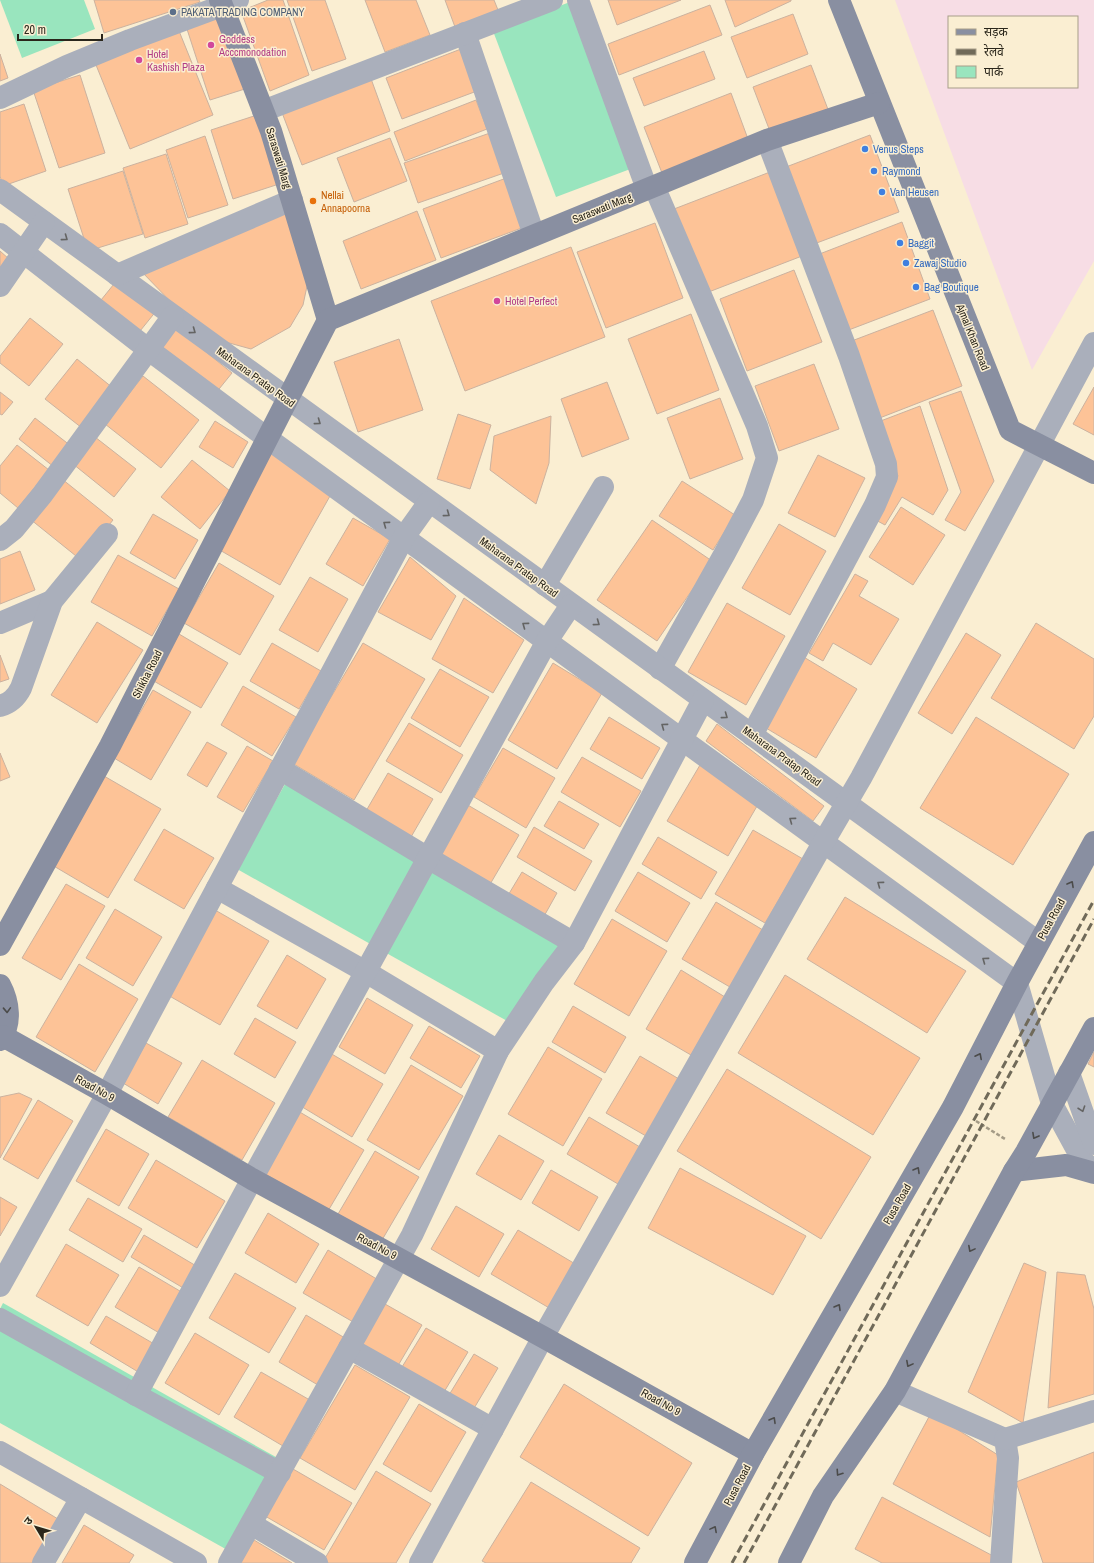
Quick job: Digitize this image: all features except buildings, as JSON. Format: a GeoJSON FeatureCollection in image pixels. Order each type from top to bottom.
{"type":"FeatureCollection","features":[{"type":"Feature","properties":{"kind":"street"},"geometry":{"type":"LineString","coordinates":[[263,111],[552,0]]}},
{"type":"Feature","properties":{"kind":"street"},"geometry":{"type":"LineString","coordinates":[[578,0],[651,188],[757,426],[767,458],[753,500],[726,553],[660,669]]}},
{"type":"Feature","properties":{"kind":"street","name":"Ajmal Khan Road"},"geometry":{"type":"LineString","coordinates":[[839,0],[1010,430],[1094,473]]}},
{"type":"Feature","properties":{"kind":"street"},"geometry":{"type":"LineString","coordinates":[[0,98],[67,66],[227,2]]}},
{"type":"Feature","properties":{"kind":"street","name":"Saraswati Marg"},"geometry":{"type":"LineString","coordinates":[[227,2],[271,131],[328,320],[767,140],[879,103]]}},
{"type":"Feature","properties":{"kind":"street"},"geometry":{"type":"LineString","coordinates":[[465,34],[534,235]]}},
{"type":"Feature","properties":{"kind":"street"},"geometry":{"type":"LineString","coordinates":[[752,735],[875,505],[887,477],[886,464],[848,356],[767,140]]}},
{"type":"Feature","properties":{"kind":"street","name":"Maharana Pratap Road"},"geometry":{"type":"LineString","coordinates":[[0,190],[1038,942]]}},
{"type":"Feature","properties":{"kind":"street"},"geometry":{"type":"LineString","coordinates":[[117,275],[292,200]]}},
{"type":"Feature","properties":{"kind":"street"},"geometry":{"type":"LineString","coordinates":[[0,286],[44,222]]}},
{"type":"Feature","properties":{"kind":"street"},"geometry":{"type":"LineString","coordinates":[[0,234],[149,350],[267,438],[404,536],[1017,983],[1052,1104],[1083,1161],[1094,1172]]}},
{"type":"Feature","properties":{"kind":"street"},"geometry":{"type":"LineString","coordinates":[[0,540],[14,529],[42,495],[173,316]]}},
{"type":"Feature","properties":{"kind":"street"},"geometry":{"type":"LineString","coordinates":[[287,399],[328,320]]}},
{"type":"Feature","properties":{"kind":"street"},"geometry":{"type":"LineString","coordinates":[[420,1563],[544,1337],[861,778],[1094,343]]}},
{"type":"Feature","properties":{"kind":"street","name":"Shikha Road"},"geometry":{"type":"LineString","coordinates":[[0,945],[110,746],[287,399]]}},
{"type":"Feature","properties":{"kind":"street"},"geometry":{"type":"LineString","coordinates":[[545,585],[603,487]]}},
{"type":"Feature","properties":{"kind":"street"},"geometry":{"type":"LineString","coordinates":[[0,1286],[107,1094],[404,536],[429,502]]}},
{"type":"Feature","properties":{"kind":"street"},"geometry":{"type":"LineString","coordinates":[[0,706],[10,702],[16,697],[21,688],[52,601],[107,534]]}},
{"type":"Feature","properties":{"kind":"street"},"geometry":{"type":"LineString","coordinates":[[0,623],[52,601]]}},
{"type":"Feature","properties":{"kind":"street"},"geometry":{"type":"LineString","coordinates":[[136,1396],[252,1179],[547,641],[572,605]]}},
{"type":"Feature","properties":{"kind":"street"},"geometry":{"type":"LineString","coordinates":[[229,1563],[412,1235],[498,1051],[544,982],[574,943],[703,700]]}},
{"type":"Feature","properties":{"kind":"street"},"geometry":{"type":"LineString","coordinates":[[280,769],[428,858],[574,943]]}},
{"type":"Feature","properties":{"kind":"street","name":"Pusa Road"},"geometry":{"type":"LineString","coordinates":[[695,1563],[753,1454],[953,1107],[1038,942],[1094,842]]}},
{"type":"Feature","properties":{"kind":"street"},"geometry":{"type":"LineString","coordinates":[[217,888],[366,972],[498,1051]]}},
{"type":"Feature","properties":{"kind":"street"},"geometry":{"type":"LineString","coordinates":[[0,985],[8,1008],[7,1022],[1,1038]]}},
{"type":"Feature","properties":{"kind":"street"},"geometry":{"type":"LineString","coordinates":[[789,1563],[824,1496],[895,1391],[1014,1171],[1094,1028]]}},
{"type":"Feature","properties":{"kind":"street","name":"Road No 9"},"geometry":{"type":"LineString","coordinates":[[1,1038],[107,1094],[252,1179],[544,1337],[753,1454]]}},
{"type":"Feature","properties":{"kind":"street"},"geometry":{"type":"LineString","coordinates":[[1069,1073],[1094,1144]]}},
{"type":"Feature","properties":{"kind":"street"},"geometry":{"type":"LineString","coordinates":[[1014,1171],[1066,1165],[1094,1172]]}},
{"type":"Feature","properties":{"kind":"street"},"geometry":{"type":"LineString","coordinates":[[0,1319],[136,1396],[280,1473]]}},
{"type":"Feature","properties":{"kind":"street"},"geometry":{"type":"LineString","coordinates":[[349,1348],[494,1429]]}},
{"type":"Feature","properties":{"kind":"street"},"geometry":{"type":"LineString","coordinates":[[895,1391],[1005,1440],[1094,1411]]}},
{"type":"Feature","properties":{"kind":"street"},"geometry":{"type":"LineString","coordinates":[[1001,1563],[1008,1458],[1005,1440]]}},
{"type":"Feature","properties":{"kind":"street"},"geometry":{"type":"LineString","coordinates":[[0,1452],[196,1563]]}},
{"type":"Feature","properties":{"kind":"street"},"geometry":{"type":"LineString","coordinates":[[43,1563],[81,1498]]}},
{"type":"Feature","properties":{"kind":"street"},"geometry":{"type":"LineString","coordinates":[[250,1524],[316,1563]]}},
{"type":"Feature","properties":{"kind":"path"},"geometry":{"type":"LineString","coordinates":[[953,1107],[1026,1152]]}},
{"type":"Feature","properties":{"kind":"shaded area"},"geometry":{"type":"Polygon","coordinates":[[[895,0],[1094,0],[1094,261],[1032,370],[895,0]]]}},
{"type":"Feature","properties":{"kind":"green space"},"geometry":{"type":"Polygon","coordinates":[[[0,0],[84,0],[95,29],[22,58],[0,0]]]}},
{"type":"Feature","properties":{"kind":"green space"},"geometry":{"type":"Polygon","coordinates":[[[570,2],[633,168],[556,197],[493,31],[570,2]]]}},
{"type":"Feature","properties":{"kind":"green space"},"geometry":{"type":"Polygon","coordinates":[[[289,777],[568,934],[516,1026],[237,869],[289,777]]]}},
{"type":"Feature","properties":{"kind":"green space"},"geometry":{"type":"Polygon","coordinates":[[[3,1303],[283,1461],[231,1552],[0,1423],[0,1309],[3,1303]]]}},
{"type":"Feature","properties":{"kind":"railway"},"geometry":{"type":"LineString","coordinates":[[732,1563],[1094,900]]}},
{"type":"Feature","properties":{"kind":"railway"},"geometry":{"type":"LineString","coordinates":[[744,1563],[1094,919]]}},
{"type":"Feature","properties":{"kind":"place","name":"PAKATA TRADING COMPANY"},"geometry":{"type":"Point","coordinates":[173,12]}},
{"type":"Feature","properties":{"kind":"place","name":"Goddess Acccmonodation"},"geometry":{"type":"Point","coordinates":[211,45]}},
{"type":"Feature","properties":{"kind":"place","name":"Hotel Kashish Plaza"},"geometry":{"type":"Point","coordinates":[139,60]}},
{"type":"Feature","properties":{"kind":"place","name":"Venus Steps"},"geometry":{"type":"Point","coordinates":[865,149]}},
{"type":"Feature","properties":{"kind":"place","name":"Raymond"},"geometry":{"type":"Point","coordinates":[874,171]}},
{"type":"Feature","properties":{"kind":"place","name":"Van Heusen"},"geometry":{"type":"Point","coordinates":[882,192]}},
{"type":"Feature","properties":{"kind":"place","name":"Nellai Annapoorna"},"geometry":{"type":"Point","coordinates":[313,201]}},
{"type":"Feature","properties":{"kind":"place","name":"Baggit"},"geometry":{"type":"Point","coordinates":[900,243]}},
{"type":"Feature","properties":{"kind":"place","name":"Zawaj Studio"},"geometry":{"type":"Point","coordinates":[906,263]}},
{"type":"Feature","properties":{"kind":"place","name":"Bag Boutique"},"geometry":{"type":"Point","coordinates":[916,287]}},
{"type":"Feature","properties":{"kind":"place","name":"Hotel Perfect"},"geometry":{"type":"Point","coordinates":[497,301]}}]}
